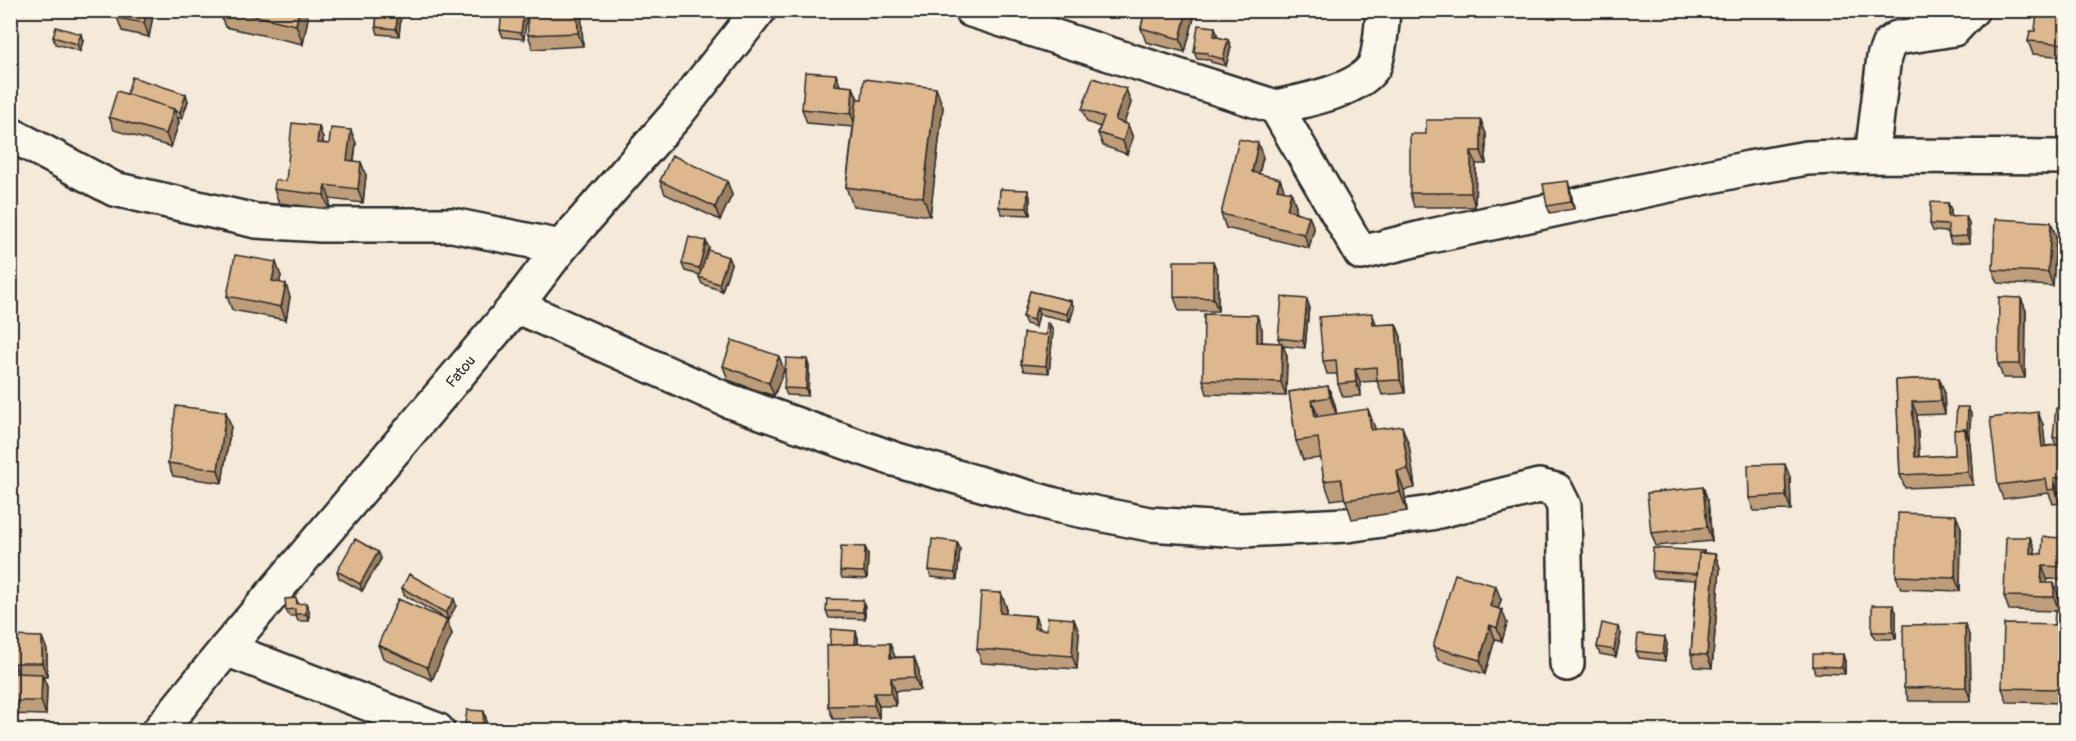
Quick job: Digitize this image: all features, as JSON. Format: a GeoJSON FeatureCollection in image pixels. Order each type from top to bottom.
{"type":"FeatureCollection","features":[{"type":"Feature","properties":{"kind":"street","name":"Fatou"},"geometry":{"type":"LineString","coordinates":[[160,730],[516,306],[561,247],[676,115],[759,10]]}},
{"type":"Feature","properties":{"kind":"street"},"geometry":{"type":"LineString","coordinates":[[971,10],[1276,107],[1329,94],[1360,80],[1374,66],[1383,10]]}},
{"type":"Feature","properties":{"kind":"street"},"geometry":{"type":"LineString","coordinates":[[1872,156],[1884,57],[1888,44],[1897,38],[1954,29],[1972,10]]}},
{"type":"Feature","properties":{"kind":"street"},"geometry":{"type":"LineString","coordinates":[[1276,107],[1361,253],[1749,168],[1807,158],[2066,156]]}},
{"type":"Feature","properties":{"kind":"street"},"geometry":{"type":"LineString","coordinates":[[10,134],[114,189],[256,222],[321,225],[452,225],[561,247]]}},
{"type":"Feature","properties":{"kind":"street"},"geometry":{"type":"LineString","coordinates":[[516,306],[727,400],[894,459],[1055,505],[1149,524],[1241,530],[1347,525],[1431,513],[1539,486],[1556,490],[1564,506],[1568,664]]}},
{"type":"Feature","properties":{"kind":"street"},"geometry":{"type":"LineString","coordinates":[[226,649],[437,730]]}},
{"type":"Feature","properties":{"kind":"building"},"geometry":{"type":"Polygon","coordinates":[[[118,10],[147,10],[144,23],[117,18],[118,10]]]}},
{"type":"Feature","properties":{"kind":"building"},"geometry":{"type":"Polygon","coordinates":[[[229,10],[299,10],[296,25],[229,10]]]}},
{"type":"Feature","properties":{"kind":"building"},"geometry":{"type":"Polygon","coordinates":[[[377,10],[398,10],[396,29],[376,27],[377,10]]]}},
{"type":"Feature","properties":{"kind":"building"},"geometry":{"type":"Polygon","coordinates":[[[502,10],[524,10],[521,33],[500,30],[502,10]]]}},
{"type":"Feature","properties":{"kind":"building"},"geometry":{"type":"Polygon","coordinates":[[[527,10],[577,10],[578,33],[528,35],[527,10]]]}},
{"type":"Feature","properties":{"kind":"building"},"geometry":{"type":"Polygon","coordinates":[[[1145,10],[1187,10],[1180,39],[1141,28],[1145,10]]]}},
{"type":"Feature","properties":{"kind":"building"},"geometry":{"type":"Polygon","coordinates":[[[2037,10],[2066,10],[2066,44],[2028,41],[2030,31],[2035,31],[2037,10]]]}},
{"type":"Feature","properties":{"kind":"building"},"geometry":{"type":"Polygon","coordinates":[[[1198,25],[1215,27],[1214,36],[1228,40],[1223,59],[1208,55],[1208,53],[1194,52],[1198,25]]]}},
{"type":"Feature","properties":{"kind":"building"},"geometry":{"type":"Polygon","coordinates":[[[56,27],[81,34],[77,44],[53,37],[56,27]]]}},
{"type":"Feature","properties":{"kind":"building"},"geometry":{"type":"Polygon","coordinates":[[[805,72],[836,74],[835,85],[853,87],[851,114],[802,109],[805,72]]]}},
{"type":"Feature","properties":{"kind":"building"},"geometry":{"type":"Polygon","coordinates":[[[132,77],[186,94],[180,112],[127,94],[132,77]]]}},
{"type":"Feature","properties":{"kind":"building"},"geometry":{"type":"Polygon","coordinates":[[[1093,78],[1126,89],[1115,120],[1128,125],[1123,141],[1098,133],[1104,117],[1082,109],[1093,78]]]}},
{"type":"Feature","properties":{"kind":"building"},"geometry":{"type":"Polygon","coordinates":[[[864,79],[936,88],[923,197],[846,187],[857,99],[862,99],[864,79]]]}},
{"type":"Feature","properties":{"kind":"building"},"geometry":{"type":"Polygon","coordinates":[[[117,91],[174,109],[166,134],[109,117],[117,91]]]}},
{"type":"Feature","properties":{"kind":"building"},"geometry":{"type":"Polygon","coordinates":[[[1426,120],[1481,120],[1481,151],[1471,151],[1471,193],[1410,193],[1410,134],[1426,134],[1426,120]]]}},
{"type":"Feature","properties":{"kind":"building"},"geometry":{"type":"Polygon","coordinates":[[[292,123],[319,126],[317,143],[329,144],[331,128],[351,130],[347,160],[361,162],[358,189],[325,185],[324,195],[274,189],[275,180],[286,181],[292,123]]]}},
{"type":"Feature","properties":{"kind":"building"},"geometry":{"type":"Polygon","coordinates":[[[1239,139],[1258,143],[1252,172],[1280,179],[1277,189],[1291,192],[1287,210],[1309,216],[1304,234],[1221,214],[1239,139]]]}},
{"type":"Feature","properties":{"kind":"building"},"geometry":{"type":"Polygon","coordinates":[[[672,155],[727,181],[715,207],[660,181],[672,155]]]}},
{"type":"Feature","properties":{"kind":"building"},"geometry":{"type":"Polygon","coordinates":[[[1568,181],[1571,202],[1547,206],[1543,184],[1568,181]]]}},
{"type":"Feature","properties":{"kind":"building"},"geometry":{"type":"Polygon","coordinates":[[[1000,189],[1028,190],[1027,208],[999,207],[1000,189]]]}},
{"type":"Feature","properties":{"kind":"building"},"geometry":{"type":"Polygon","coordinates":[[[1931,202],[1948,203],[1948,217],[1966,216],[1967,236],[1949,237],[1948,225],[1930,224],[1931,202]]]}},
{"type":"Feature","properties":{"kind":"building"},"geometry":{"type":"Polygon","coordinates":[[[1995,219],[2051,222],[2048,272],[1993,270],[1995,219]]]}},
{"type":"Feature","properties":{"kind":"building"},"geometry":{"type":"Polygon","coordinates":[[[689,237],[706,241],[699,268],[682,264],[689,237]]]}},
{"type":"Feature","properties":{"kind":"building"},"geometry":{"type":"Polygon","coordinates":[[[708,250],[728,257],[719,284],[699,277],[708,250]]]}},
{"type":"Feature","properties":{"kind":"building"},"geometry":{"type":"Polygon","coordinates":[[[235,255],[276,262],[272,281],[286,284],[281,307],[227,296],[235,255]]]}},
{"type":"Feature","properties":{"kind":"building"},"geometry":{"type":"Polygon","coordinates":[[[1174,261],[1213,261],[1213,298],[1174,297],[1174,261]]]}},
{"type":"Feature","properties":{"kind":"building"},"geometry":{"type":"Polygon","coordinates":[[[1030,291],[1071,301],[1067,314],[1037,307],[1033,320],[1023,317],[1030,291]]]}},
{"type":"Feature","properties":{"kind":"building"},"geometry":{"type":"Polygon","coordinates":[[[1282,297],[1307,299],[1303,341],[1278,338],[1282,297]]]}},
{"type":"Feature","properties":{"kind":"building"},"geometry":{"type":"Polygon","coordinates":[[[1999,297],[2021,298],[2020,364],[1998,364],[1999,297]]]}},
{"type":"Feature","properties":{"kind":"building"},"geometry":{"type":"Polygon","coordinates":[[[1372,313],[1373,325],[1396,324],[1400,380],[1377,381],[1376,367],[1355,369],[1356,382],[1338,384],[1336,360],[1323,361],[1319,317],[1372,313]]]}},
{"type":"Feature","properties":{"kind":"building"},"geometry":{"type":"Polygon","coordinates":[[[1204,314],[1257,315],[1257,342],[1282,343],[1281,382],[1203,380],[1204,314]]]}},
{"type":"Feature","properties":{"kind":"building"},"geometry":{"type":"Polygon","coordinates":[[[1047,323],[1050,324],[1046,366],[1021,364],[1024,333],[1046,335],[1047,323]]]}},
{"type":"Feature","properties":{"kind":"building"},"geometry":{"type":"Polygon","coordinates":[[[732,340],[779,356],[769,383],[723,366],[732,340]]]}},
{"type":"Feature","properties":{"kind":"building"},"geometry":{"type":"Polygon","coordinates":[[[786,358],[807,359],[806,389],[784,388],[786,358]]]}},
{"type":"Feature","properties":{"kind":"building"},"geometry":{"type":"Polygon","coordinates":[[[1939,378],[1941,401],[1912,402],[1915,457],[1955,455],[1954,430],[1965,429],[1968,472],[1900,475],[1896,380],[1939,378]]]}},
{"type":"Feature","properties":{"kind":"building"},"geometry":{"type":"Polygon","coordinates":[[[1328,386],[1330,397],[1312,400],[1315,417],[1368,409],[1371,430],[1402,426],[1408,469],[1397,471],[1400,492],[1345,500],[1341,479],[1324,481],[1318,438],[1296,441],[1289,392],[1328,386]]]}},
{"type":"Feature","properties":{"kind":"building"},"geometry":{"type":"Polygon","coordinates":[[[176,406],[226,412],[218,470],[168,463],[176,406]]]}},
{"type":"Feature","properties":{"kind":"building"},"geometry":{"type":"Polygon","coordinates":[[[1957,407],[1968,407],[1967,433],[1965,429],[1955,430],[1957,407]]]}},
{"type":"Feature","properties":{"kind":"building"},"geometry":{"type":"Polygon","coordinates":[[[2056,408],[2066,409],[2066,438],[2053,437],[2056,408]]]}},
{"type":"Feature","properties":{"kind":"building"},"geometry":{"type":"Polygon","coordinates":[[[2038,412],[2042,447],[2066,444],[2066,477],[2054,478],[2055,489],[2048,490],[2046,479],[1998,485],[1990,418],[2038,412]]]}},
{"type":"Feature","properties":{"kind":"building"},"geometry":{"type":"Polygon","coordinates":[[[1785,464],[1786,496],[1749,498],[1748,465],[1785,464]]]}},
{"type":"Feature","properties":{"kind":"building"},"geometry":{"type":"Polygon","coordinates":[[[1703,487],[1707,527],[1651,533],[1647,493],[1703,487]]]}},
{"type":"Feature","properties":{"kind":"building"},"geometry":{"type":"Polygon","coordinates":[[[1898,513],[1956,515],[1955,578],[1896,576],[1898,513]]]}},
{"type":"Feature","properties":{"kind":"building"},"geometry":{"type":"Polygon","coordinates":[[[2006,537],[2030,537],[2030,553],[2042,554],[2043,537],[2066,538],[2066,567],[2042,566],[2041,583],[2054,583],[2054,597],[2004,596],[2006,537]]]}},
{"type":"Feature","properties":{"kind":"building"},"geometry":{"type":"Polygon","coordinates":[[[355,539],[378,552],[360,584],[337,571],[355,539]]]}},
{"type":"Feature","properties":{"kind":"building"},"geometry":{"type":"Polygon","coordinates":[[[932,539],[957,542],[955,573],[929,570],[932,539]]]}},
{"type":"Feature","properties":{"kind":"building"},"geometry":{"type":"Polygon","coordinates":[[[841,546],[865,547],[864,572],[840,571],[841,546]]]}},
{"type":"Feature","properties":{"kind":"building"},"geometry":{"type":"Polygon","coordinates":[[[1653,548],[1704,551],[1699,553],[1697,574],[1652,571],[1653,548]]]}},
{"type":"Feature","properties":{"kind":"building"},"geometry":{"type":"Polygon","coordinates":[[[1699,553],[1715,554],[1707,655],[1691,654],[1699,553]]]}},
{"type":"Feature","properties":{"kind":"building"},"geometry":{"type":"Polygon","coordinates":[[[409,574],[454,599],[446,613],[402,588],[409,574]]]}},
{"type":"Feature","properties":{"kind":"building"},"geometry":{"type":"Polygon","coordinates":[[[1455,574],[1496,586],[1490,606],[1502,610],[1497,628],[1490,625],[1480,660],[1433,647],[1455,574]]]}},
{"type":"Feature","properties":{"kind":"building"},"geometry":{"type":"Polygon","coordinates":[[[981,592],[1001,593],[1000,613],[1035,616],[1034,628],[1047,630],[1048,617],[1074,619],[1072,656],[977,649],[981,592]]]}},
{"type":"Feature","properties":{"kind":"building"},"geometry":{"type":"Polygon","coordinates":[[[296,598],[297,604],[306,603],[306,614],[295,614],[295,609],[286,610],[285,599],[296,598]]]}},
{"type":"Feature","properties":{"kind":"building"},"geometry":{"type":"Polygon","coordinates":[[[398,599],[447,620],[427,667],[378,645],[398,599]]]}},
{"type":"Feature","properties":{"kind":"building"},"geometry":{"type":"Polygon","coordinates":[[[827,599],[863,600],[863,612],[826,611],[827,599]]]}},
{"type":"Feature","properties":{"kind":"building"},"geometry":{"type":"Polygon","coordinates":[[[1872,605],[1893,605],[1893,632],[1872,632],[1872,605]]]}},
{"type":"Feature","properties":{"kind":"building"},"geometry":{"type":"Polygon","coordinates":[[[2055,611],[2066,611],[2066,628],[2064,625],[2054,625],[2055,611]]]}},
{"type":"Feature","properties":{"kind":"building"},"geometry":{"type":"Polygon","coordinates":[[[1602,623],[1618,627],[1614,650],[1597,647],[1602,623]]]}},
{"type":"Feature","properties":{"kind":"building"},"geometry":{"type":"Polygon","coordinates":[[[1965,624],[1966,687],[1904,688],[1903,625],[1965,624]]]}},
{"type":"Feature","properties":{"kind":"building"},"geometry":{"type":"Polygon","coordinates":[[[2004,624],[2064,625],[2063,689],[2002,688],[2004,624]]]}},
{"type":"Feature","properties":{"kind":"building"},"geometry":{"type":"Polygon","coordinates":[[[831,629],[856,631],[855,644],[830,645],[831,629]]]}},
{"type":"Feature","properties":{"kind":"building"},"geometry":{"type":"Polygon","coordinates":[[[1638,634],[1665,637],[1663,654],[1636,651],[1638,634]]]}},
{"type":"Feature","properties":{"kind":"building"},"geometry":{"type":"Polygon","coordinates":[[[10,636],[42,637],[42,663],[14,663],[14,673],[42,674],[41,701],[10,701],[10,636]]]}},
{"type":"Feature","properties":{"kind":"building"},"geometry":{"type":"Polygon","coordinates":[[[890,643],[890,658],[914,657],[915,677],[891,678],[891,693],[874,693],[874,705],[828,706],[827,645],[890,643]]]}},
{"type":"Feature","properties":{"kind":"building"},"geometry":{"type":"Polygon","coordinates":[[[1813,654],[1843,654],[1842,667],[1813,666],[1813,654]]]}},
{"type":"Feature","properties":{"kind":"building"},"geometry":{"type":"Polygon","coordinates":[[[467,710],[484,711],[483,725],[465,724],[467,710]]]}}]}
